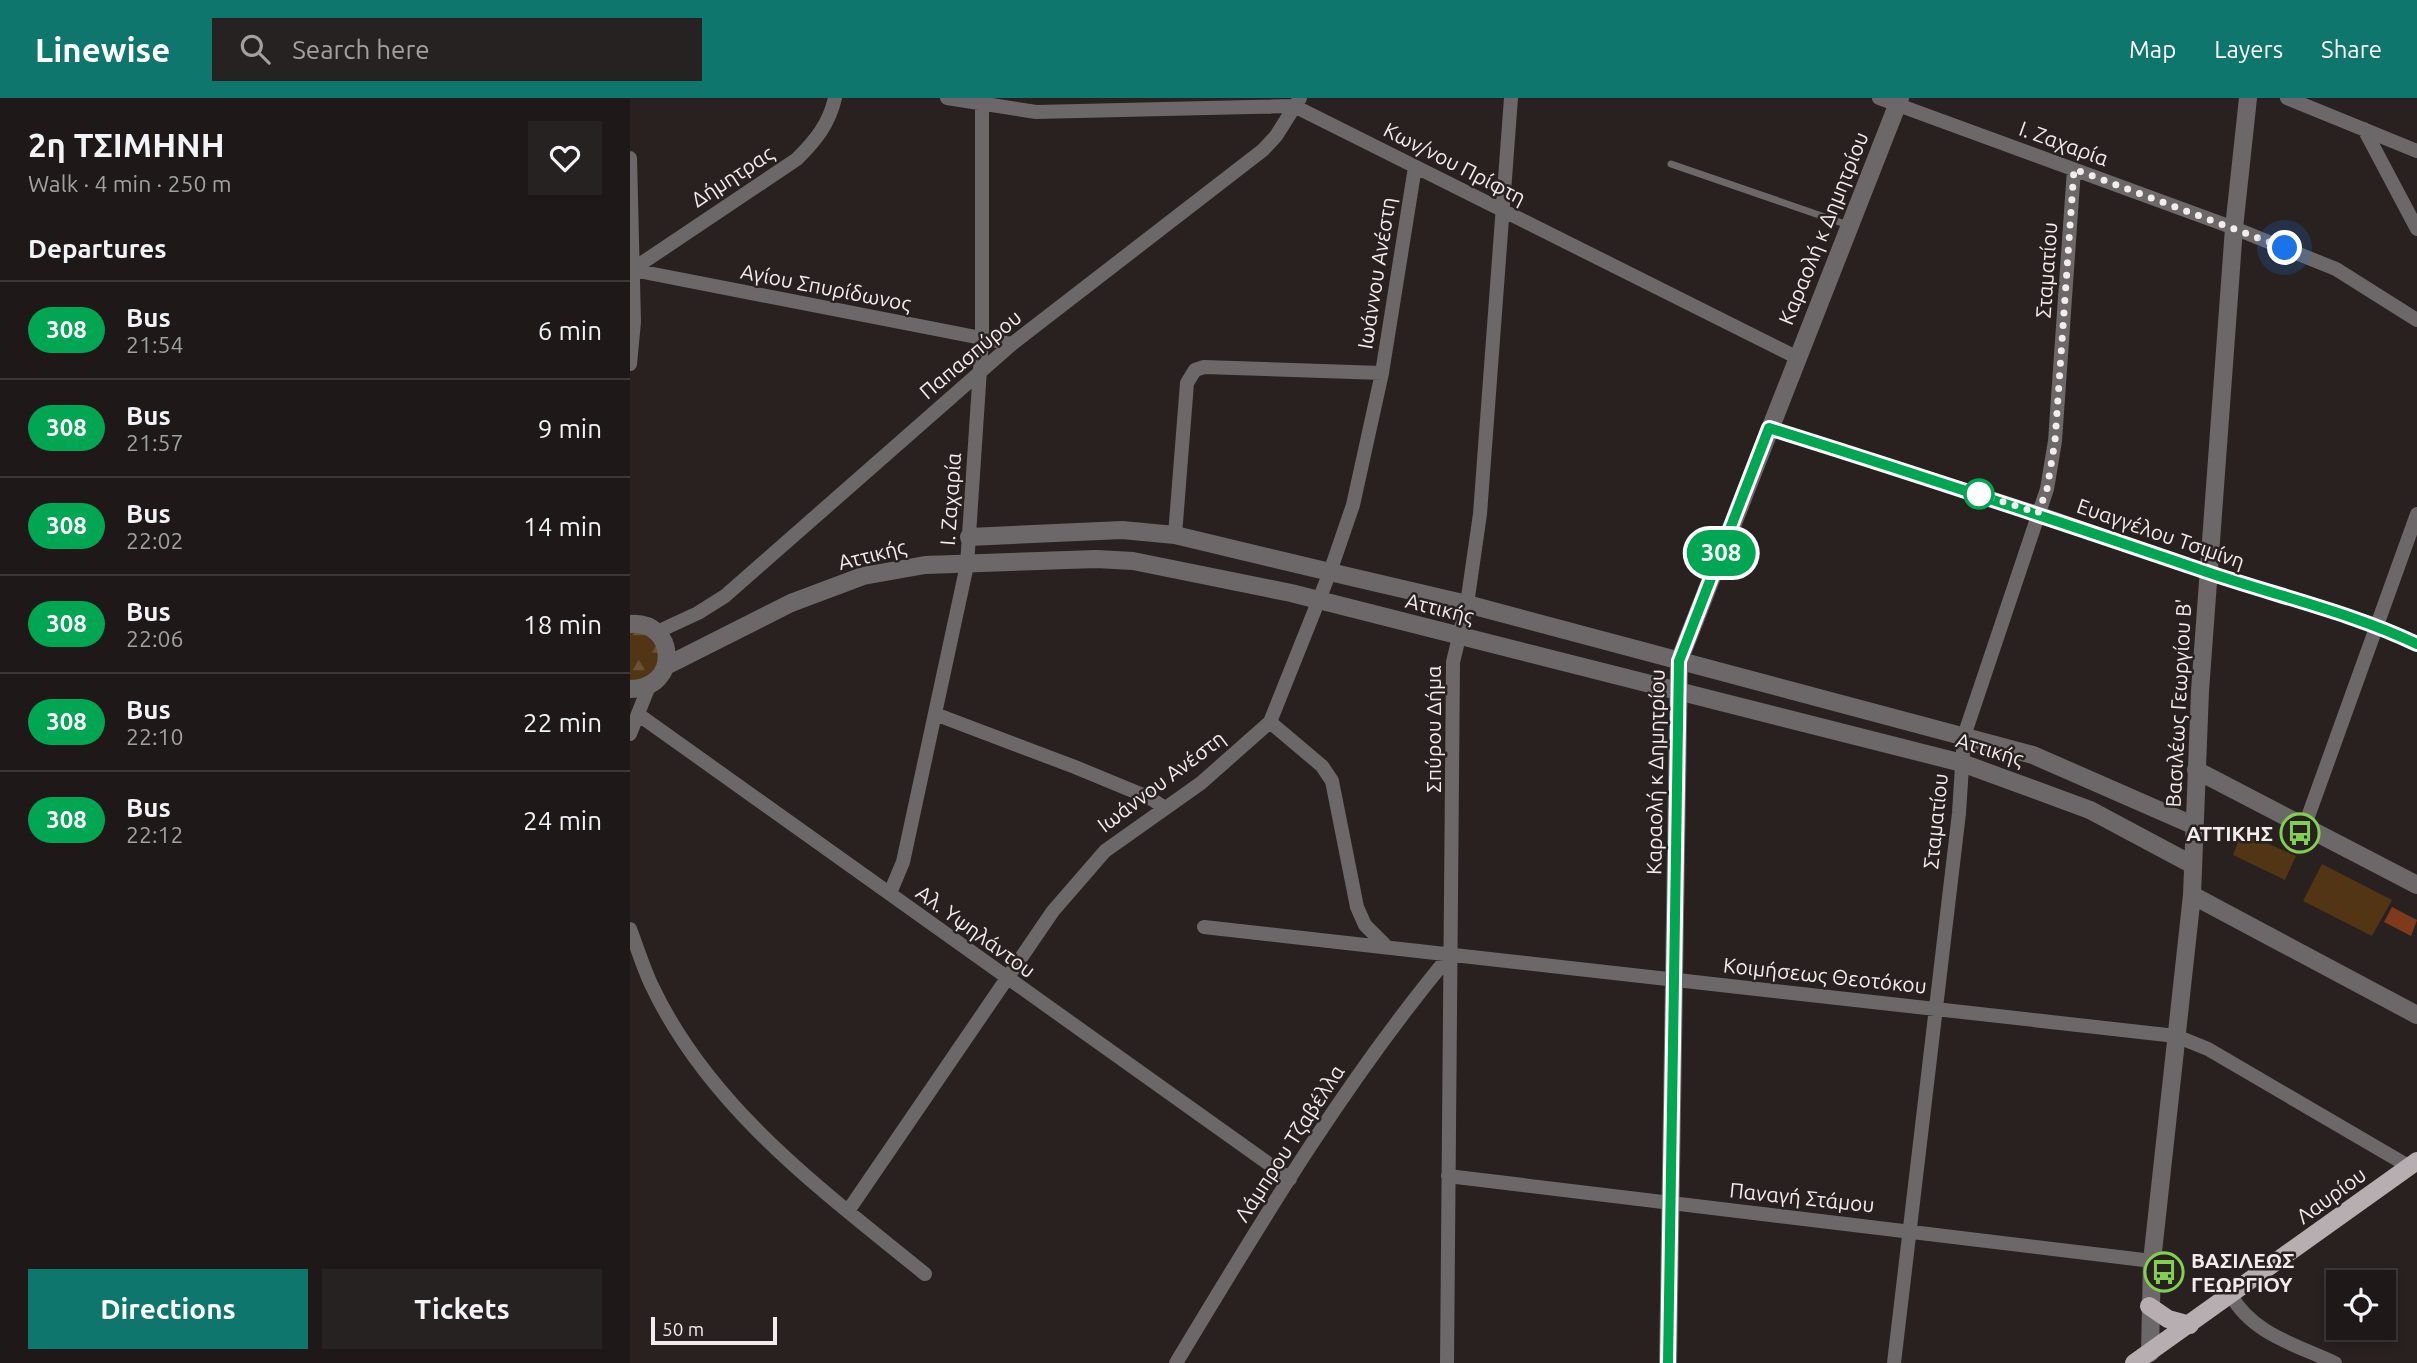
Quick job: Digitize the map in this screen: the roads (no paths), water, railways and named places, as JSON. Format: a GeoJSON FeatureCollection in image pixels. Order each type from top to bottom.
{"type":"FeatureCollection","features":[{"type":"Feature","properties":{"kind":"main road","name":"Λαυρίου"},"geometry":{"type":"LineString","coordinates":[[2134,1363],[2413,1164]]}},
{"type":"Feature","properties":{"kind":"main road"},"geometry":{"type":"LineString","coordinates":[[2149,1306],[2168,1319],[2190,1325]]}},
{"type":"Feature","properties":{"kind":"street","name":"Δήμητρας"},"geometry":{"type":"LineString","coordinates":[[631,270],[797,159],[818,138],[831,114],[835,98]]}},
{"type":"Feature","properties":{"kind":"street","name":"Κων/νου Πρίφτη"},"geometry":{"type":"LineString","coordinates":[[947,98],[982,100],[1036,112],[1297,102],[1415,167],[1796,357]]}},
{"type":"Feature","properties":{"kind":"street","name":"Σπύρου Δήμα"},"geometry":{"type":"LineString","coordinates":[[1447,1363],[1453,662],[1466,604],[1480,514],[1511,98]]}},
{"type":"Feature","properties":{"kind":"street","name":"Ι. Ζαχαρία"},"geometry":{"type":"LineString","coordinates":[[1879,98],[1899,101],[2336,269],[2417,320]]}},
{"type":"Feature","properties":{"kind":"street","name":"Βασιλέως Γεωργίου Β'"},"geometry":{"type":"LineString","coordinates":[[2150,1353],[2152,1261],[2192,895],[2196,770],[2208,572],[2234,228],[2248,98]]}},
{"type":"Feature","properties":{"kind":"street"},"geometry":{"type":"LineString","coordinates":[[2287,98],[2417,151]]}},
{"type":"Feature","properties":{"kind":"street","name":"Ι. Ζαχαρία"},"geometry":{"type":"LineString","coordinates":[[890,893],[903,862],[967,565],[982,339],[982,100]]}},
{"type":"Feature","properties":{"kind":"street","name":"Καραολή κ Δημητρίου"},"geometry":{"type":"LineString","coordinates":[[1668,1363],[1679,661],[1796,357],[1899,101]]}},
{"type":"Feature","properties":{"kind":"street","name":"Παπασπύρου"},"geometry":{"type":"LineString","coordinates":[[657,632],[698,613],[724,596],[1012,344],[1263,150],[1276,136],[1297,102]]}},
{"type":"Feature","properties":{"kind":"street"},"geometry":{"type":"LineString","coordinates":[[2364,129],[2417,229]]}},
{"type":"Feature","properties":{"kind":"street"},"geometry":{"type":"LineString","coordinates":[[630,158],[634,322],[630,364]]}},
{"type":"Feature","properties":{"kind":"street","name":"Ιωάννου Ανέστη"},"geometry":{"type":"LineString","coordinates":[[848,1211],[1006,981],[1090,865],[1201,783],[1270,722],[1330,572],[1353,505],[1382,373],[1415,167]]}},
{"type":"Feature","properties":{"kind":"street","name":"Σταματίου"},"geometry":{"type":"LineString","coordinates":[[1894,1363],[1959,813],[1964,736],[2047,489],[2055,441],[2074,169]]}},
{"type":"Feature","properties":{"kind":"street","name":"Αγίου Σπυρίδωνος"},"geometry":{"type":"LineString","coordinates":[[631,270],[1012,344]]}},
{"type":"Feature","properties":{"kind":"street"},"geometry":{"type":"LineString","coordinates":[[1175,536],[1187,383],[1195,370],[1204,367],[1382,373]]}},
{"type":"Feature","properties":{"kind":"street","name":"Ευαγγέλου Τσιμίνη"},"geometry":{"type":"LineString","coordinates":[[1769,428],[2038,513],[2208,572],[2378,626],[2417,644]]}},
{"type":"Feature","properties":{"kind":"street"},"geometry":{"type":"LineString","coordinates":[[2305,825],[2417,514]]}},
{"type":"Feature","properties":{"kind":"street","name":"Αττικής"},"geometry":{"type":"LineString","coordinates":[[969,537],[1122,530],[1175,536],[1466,604],[2033,754],[2195,826]]}},
{"type":"Feature","properties":{"kind":"street","name":"Αττικής"},"geometry":{"type":"LineString","coordinates":[[666,666],[791,603],[863,576],[925,565],[1096,559],[1132,561],[1233,579],[1962,763],[2090,810],[2193,866]]}},
{"type":"Feature","properties":{"kind":"street"},"geometry":{"type":"LineString","coordinates":[[630,624],[648,626],[657,632],[666,648],[666,666],[649,686],[630,734]]}},
{"type":"Feature","properties":{"kind":"street"},"geometry":{"type":"LineString","coordinates":[[630,689],[649,686]]}},
{"type":"Feature","properties":{"kind":"street"},"geometry":{"type":"LineString","coordinates":[[935,714],[1075,766],[1150,798],[1165,808]]}},
{"type":"Feature","properties":{"kind":"street","name":"Αλ. Υψηλάντου"},"geometry":{"type":"LineString","coordinates":[[639,715],[890,893],[1006,981],[1290,1179]]}},
{"type":"Feature","properties":{"kind":"street"},"geometry":{"type":"LineString","coordinates":[[1270,722],[1322,766],[1332,782],[1357,907],[1365,925],[1385,945]]}},
{"type":"Feature","properties":{"kind":"street"},"geometry":{"type":"LineString","coordinates":[[2196,770],[2417,884]]}},
{"type":"Feature","properties":{"kind":"street"},"geometry":{"type":"LineString","coordinates":[[2192,895],[2417,1015]]}},
{"type":"Feature","properties":{"kind":"street","name":"Κοιμήσεως Θεοτόκου"},"geometry":{"type":"LineString","coordinates":[[1204,928],[1385,945],[1674,981],[2176,1036],[2208,1049],[2413,1164]]}},
{"type":"Feature","properties":{"kind":"street"},"geometry":{"type":"LineString","coordinates":[[631,931],[652,985],[690,1048],[735,1107],[785,1160],[925,1275]]}},
{"type":"Feature","properties":{"kind":"street","name":"Λάμπρου Τζαβέλλα"},"geometry":{"type":"LineString","coordinates":[[1176,1363],[1290,1179],[1395,1020],[1450,954]]}},
{"type":"Feature","properties":{"kind":"street","name":"Παναγή Στάμου"},"geometry":{"type":"LineString","coordinates":[[1448,1176],[2152,1261]]}},
{"type":"Feature","properties":{"kind":"street"},"geometry":{"type":"LineString","coordinates":[[2231,1295],[2241,1313],[2254,1325],[2335,1363]]}},
{"type":"Feature","properties":{"kind":"lane"},"geometry":{"type":"LineString","coordinates":[[1671,164],[1848,225]]}},
{"type":"Feature","properties":{"kind":"place","name":"ΑΤΤΙΚΗΣ"},"geometry":{"type":"Point","coordinates":[2300,833]}},
{"type":"Feature","properties":{"kind":"place","name":"ΒΑΣΙΛΕΩΣ ΓΕΩΡΓΙΟΥ"},"geometry":{"type":"Point","coordinates":[2164,1272]}}]}
